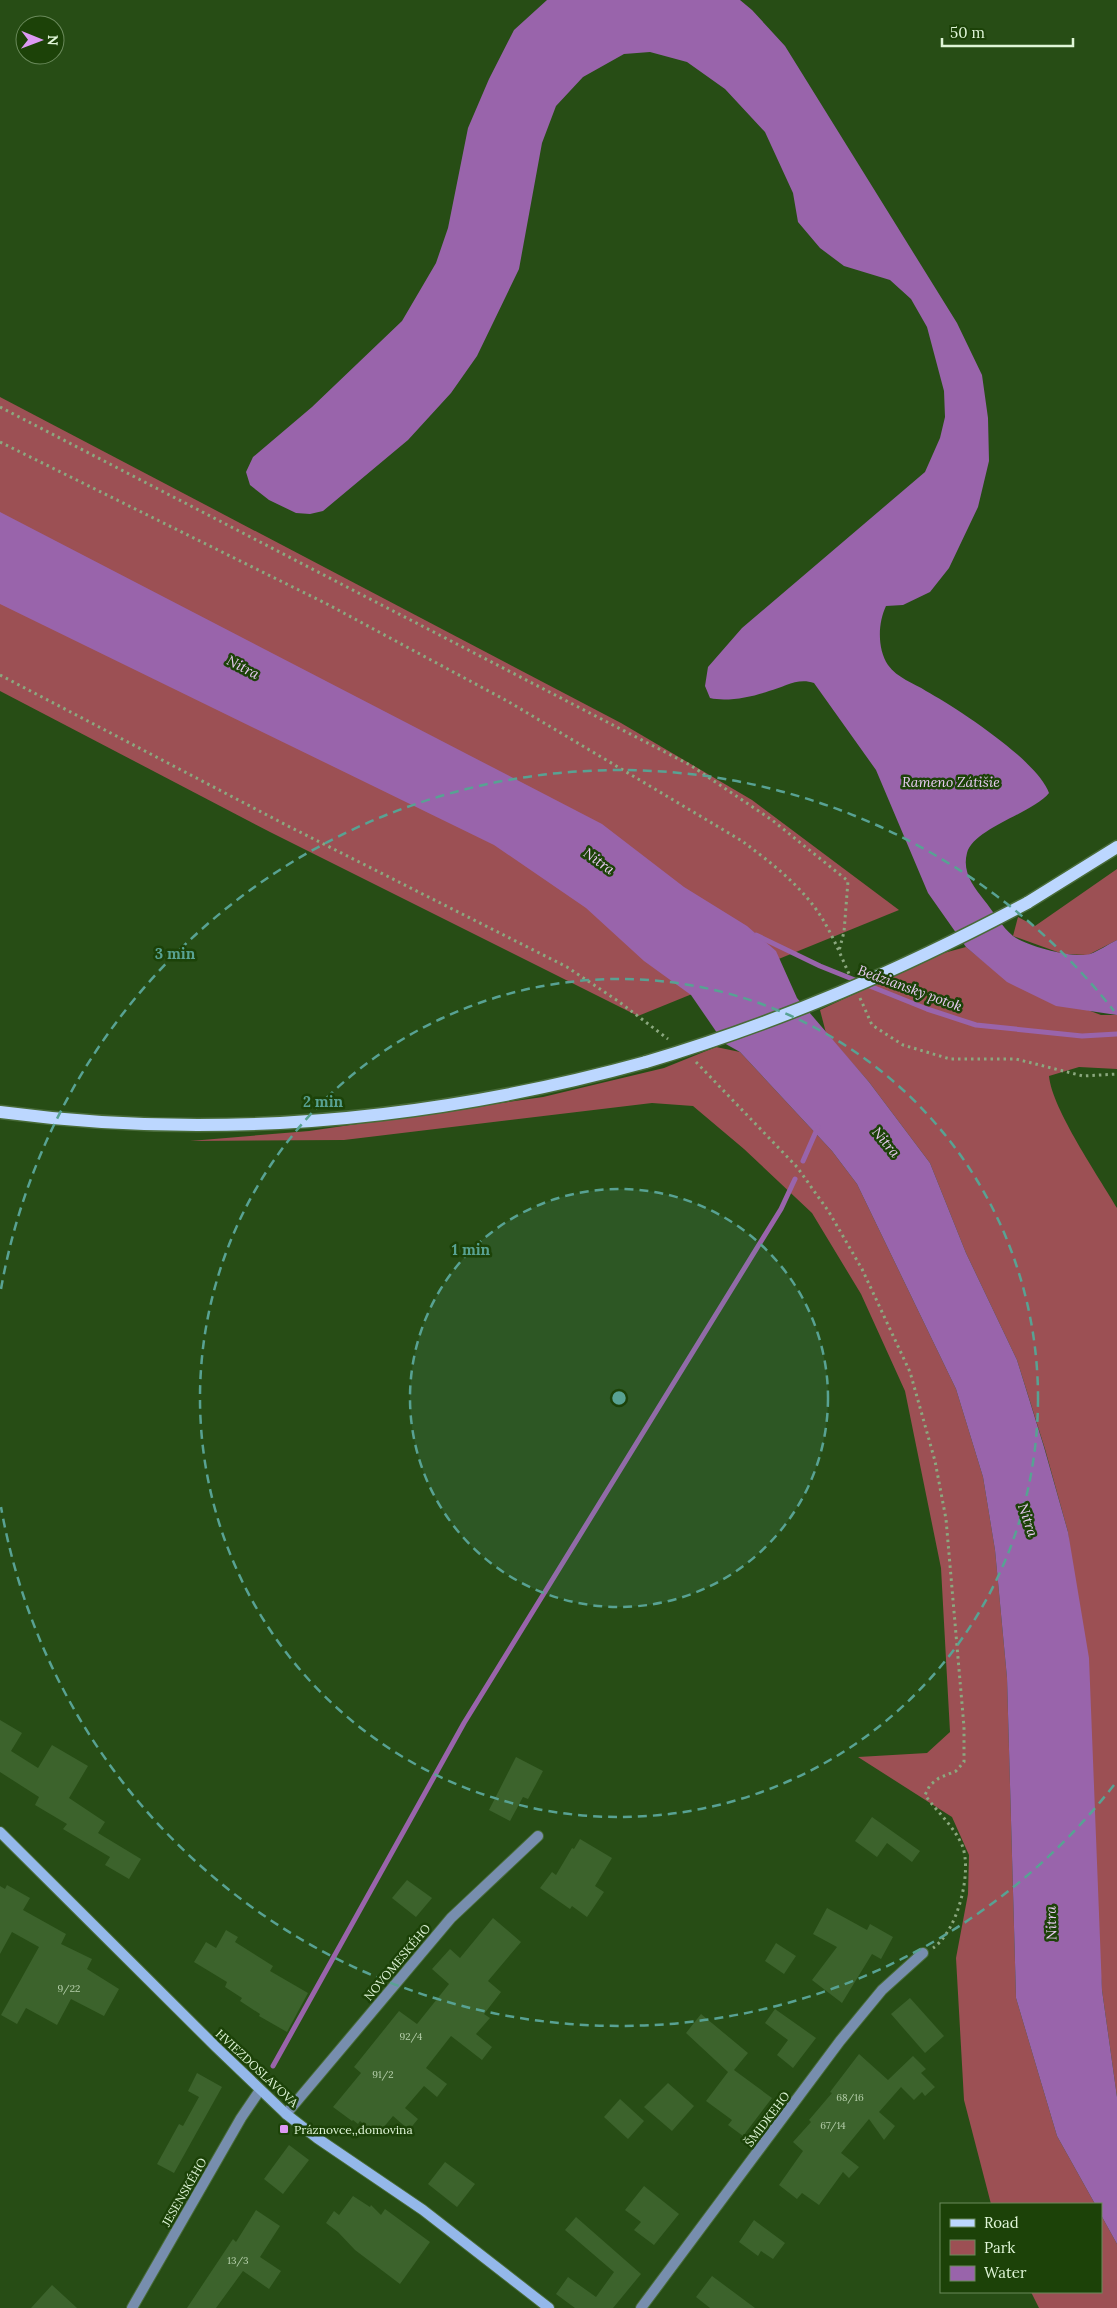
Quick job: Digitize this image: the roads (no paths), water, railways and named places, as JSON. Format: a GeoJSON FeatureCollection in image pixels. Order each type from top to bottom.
{"type":"FeatureCollection","features":[{"type":"Feature","properties":{"kind":"main road"},"geometry":{"type":"LineString","coordinates":[[0,1112],[146,1125],[233,1126],[320,1120],[453,1105],[561,1084],[646,1062],[739,1033],[835,997],[942,947],[1027,903],[1117,847]]}},
{"type":"Feature","properties":{"kind":"street","name":"HVIEZDOSLAVOVA"},"geometry":{"type":"LineString","coordinates":[[0,1832],[286,2114],[317,2138],[423,2210],[550,2308]]}},
{"type":"Feature","properties":{"kind":"street","name":"NOVOMESKÉHO"},"geometry":{"type":"LineString","coordinates":[[286,2114],[451,1918],[538,1836]]}},
{"type":"Feature","properties":{"kind":"street","name":"ŠMIDKEHO"},"geometry":{"type":"LineString","coordinates":[[641,2308],[840,2041],[882,1990],[923,1953]]}},
{"type":"Feature","properties":{"kind":"street","name":"JESENSKÉHO"},"geometry":{"type":"LineString","coordinates":[[132,2308],[241,2118],[260,2090]]}},
{"type":"Feature","properties":{"kind":"water","name":"Rameno Zátišie"},"geometry":{"type":"Polygon","coordinates":[[[547,0],[740,0],[752,10],[785,46],[957,323],[982,375],[988,418],[989,461],[978,507],[949,568],[930,592],[903,605],[886,606],[881,620],[880,643],[884,658],[892,670],[976,722],[1013,751],[1042,780],[1049,793],[1030,807],[992,828],[972,844],[967,853],[967,873],[1001,924],[1019,940],[1050,951],[1083,955],[1093,953],[1117,940],[1117,1015],[1056,1006],[1007,982],[966,947],[928,893],[876,770],[814,683],[802,681],[791,683],[747,697],[710,698],[705,686],[708,667],[742,628],[925,472],[940,438],[945,417],[944,391],[927,327],[911,299],[890,280],[844,266],[820,248],[798,222],[793,193],[765,132],[725,89],[687,62],[650,52],[624,54],[583,77],[556,106],[542,143],[519,269],[477,356],[451,393],[408,440],[323,511],[310,514],[296,513],[269,500],[250,485],[246,472],[253,457],[312,407],[402,321],[436,263],[448,228],[468,128],[489,79],[514,30],[547,0]]]}},
{"type":"Feature","properties":{"kind":"water","name":"Nitra"},"geometry":{"type":"Polygon","coordinates":[[[0,512],[602,824],[684,887],[747,926],[776,951],[797,998],[869,1082],[930,1163],[966,1253],[1017,1360],[1068,1532],[1089,1658],[1102,1990],[1117,2097],[1117,2244],[1102,2217],[1102,2203],[1094,2203],[1057,2136],[1016,1998],[1007,1678],[995,1550],[983,1477],[956,1389],[857,1184],[832,1151],[740,1052],[724,1043],[691,995],[644,961],[586,908],[494,845],[0,604],[0,512]]]}},
{"type":"Feature","properties":{"kind":"waterway","name":"Bedziansky potok"},"geometry":{"type":"LineString","coordinates":[[756,935],[820,966],[927,1009],[976,1025],[1082,1036],[1117,1034]]}},
{"type":"Feature","properties":{"kind":"waterway"},"geometry":{"type":"LineString","coordinates":[[803,1161],[818,1127]]}},
{"type":"Feature","properties":{"kind":"waterway"},"geometry":{"type":"LineString","coordinates":[[273,2066],[464,1723],[781,1209],[795,1179]]}},
{"type":"Feature","properties":{"kind":"place","name":"Práznovce,,domovina"},"geometry":{"type":"Point","coordinates":[284,2129]}}]}
